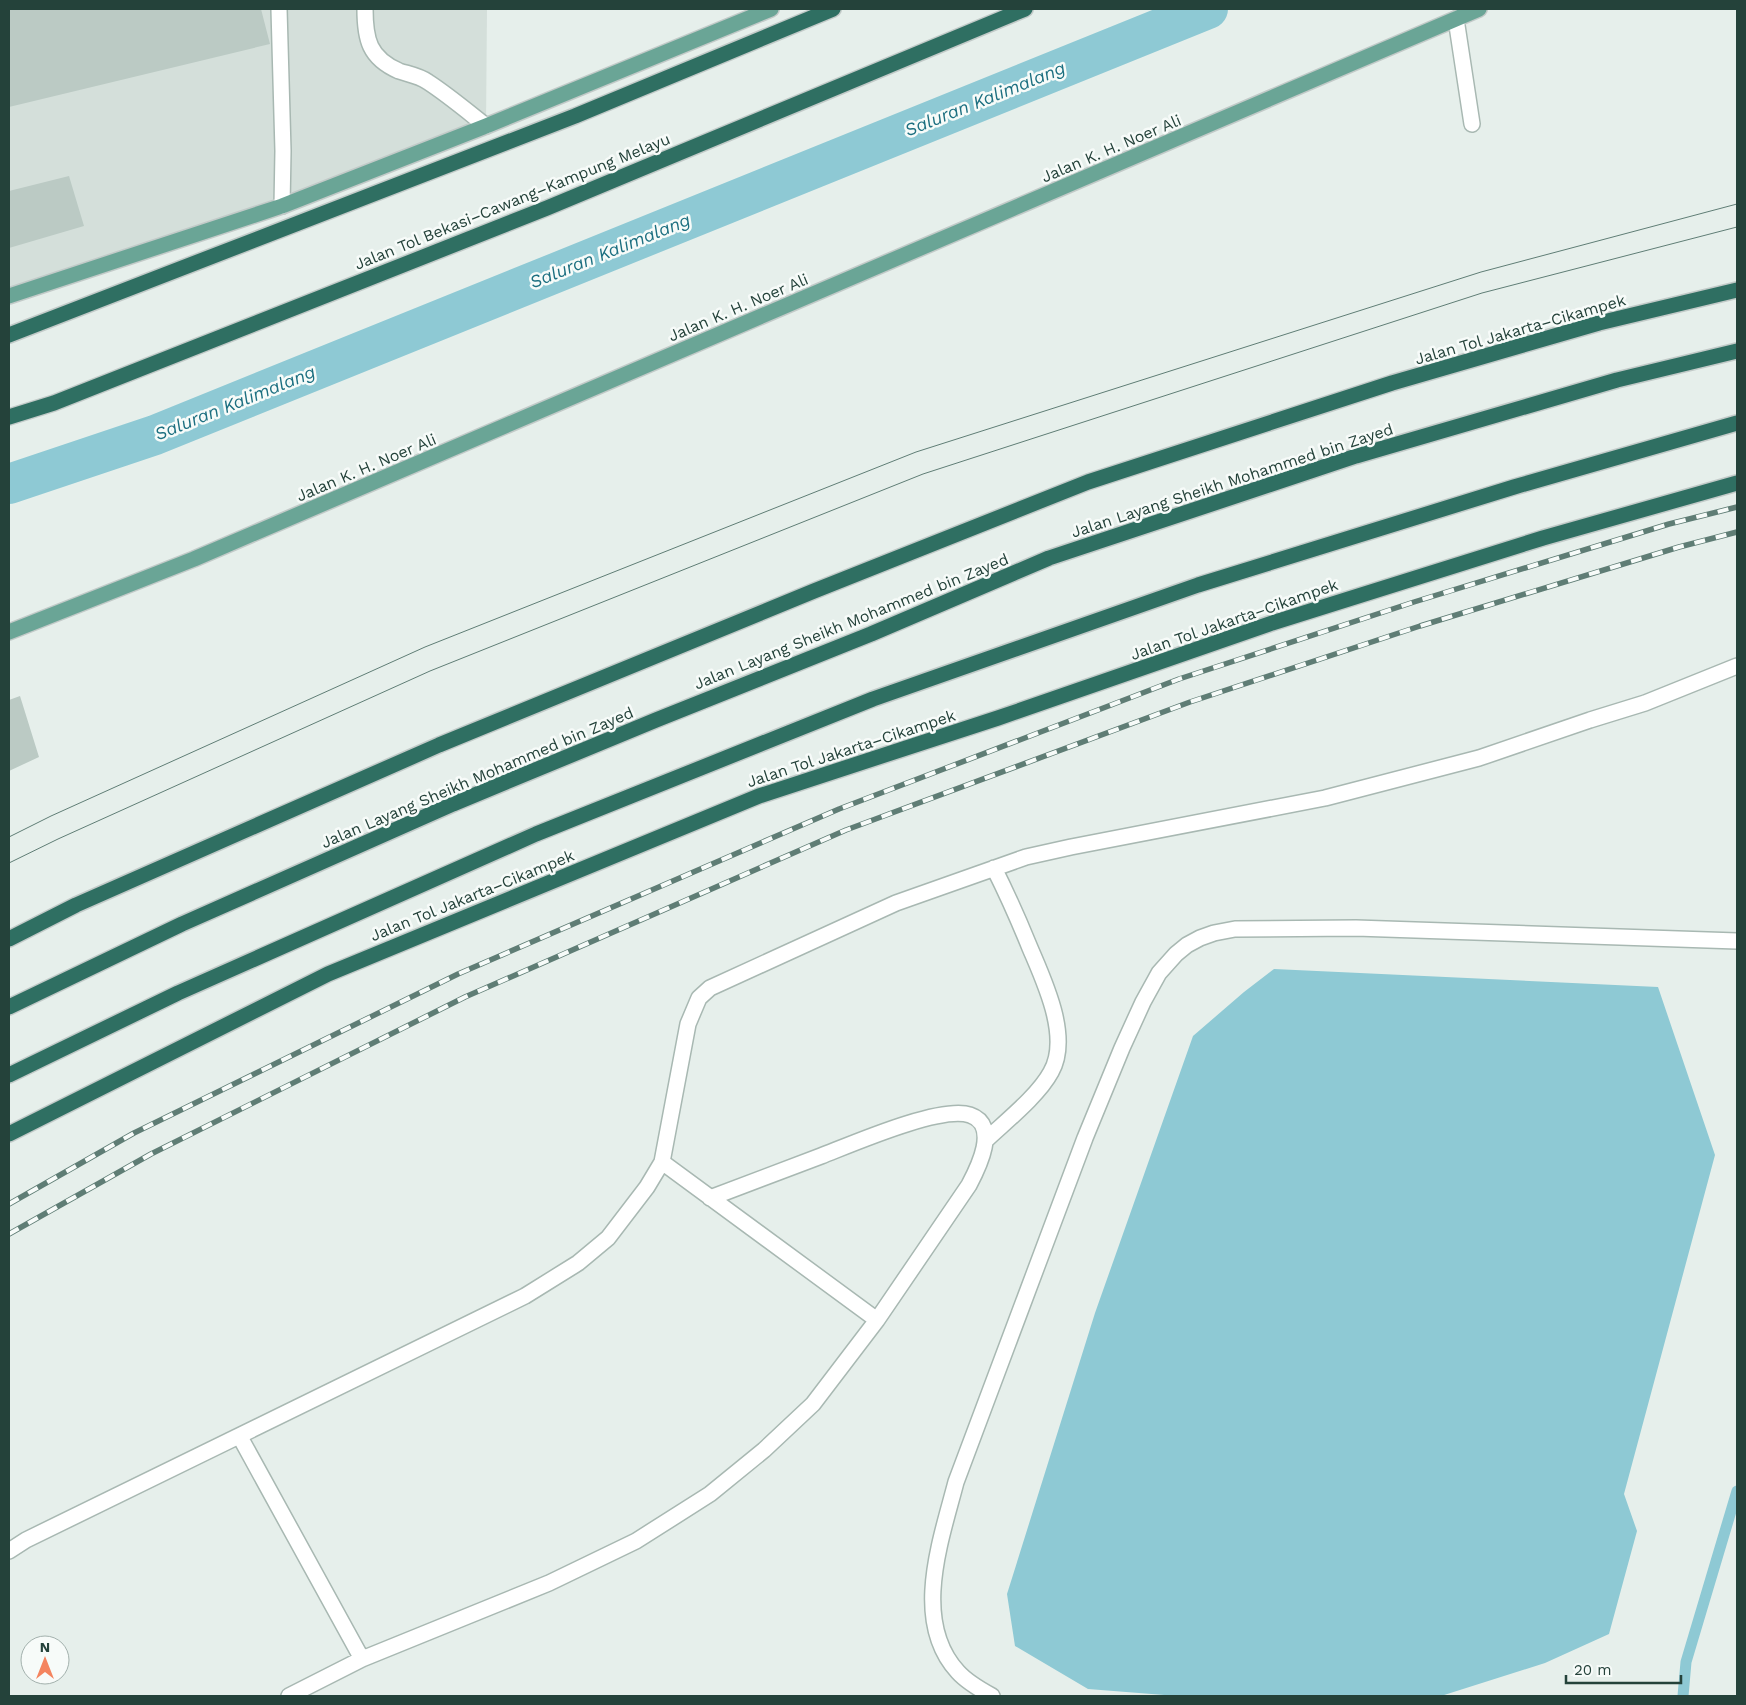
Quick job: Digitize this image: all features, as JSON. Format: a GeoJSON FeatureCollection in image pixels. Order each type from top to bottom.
{"type":"FeatureCollection","features":[{"type":"Feature","properties":{"kind":"highway"},"geometry":{"type":"LineString","coordinates":[[9,335],[576,116],[833,9]]}},
{"type":"Feature","properties":{"kind":"highway","name":"Jalan Tol Bekasi–Cawang–Kampung Melayu"},"geometry":{"type":"LineString","coordinates":[[9,417],[54,403],[547,208],[1025,9]]}},
{"type":"Feature","properties":{"kind":"highway","name":"Jalan Tol Jakarta–Cikampek"},"geometry":{"type":"LineString","coordinates":[[9,939],[76,905],[439,745],[814,590],[1088,482],[1392,383],[1599,323],[1737,290]]}},
{"type":"Feature","properties":{"kind":"highway","name":"Jalan Layang Sheikh Mohammed bin Zayed"},"geometry":{"type":"LineString","coordinates":[[9,1007],[182,924],[453,804],[872,634],[1049,558],[1356,456],[1617,380],[1737,351]]}},
{"type":"Feature","properties":{"kind":"highway"},"geometry":{"type":"LineString","coordinates":[[9,1076],[178,993],[536,834],[873,699],[1198,585],[1514,487],[1737,423]]}},
{"type":"Feature","properties":{"kind":"highway","name":"Jalan Tol Jakarta–Cikampek"},"geometry":{"type":"LineString","coordinates":[[9,1134],[328,974],[759,796],[998,718],[1272,623],[1543,538],[1737,483]]}},
{"type":"Feature","properties":{"kind":"main road"},"geometry":{"type":"LineString","coordinates":[[9,296],[282,206],[486,126],[770,9]]}},
{"type":"Feature","properties":{"kind":"main road","name":"Jalan K. H. Noer Ali"},"geometry":{"type":"LineString","coordinates":[[9,632],[194,560],[1479,9]]}},
{"type":"Feature","properties":{"kind":"street"},"geometry":{"type":"LineString","coordinates":[[279,9],[283,151],[282,206]]}},
{"type":"Feature","properties":{"kind":"street"},"geometry":{"type":"LineString","coordinates":[[365,9],[365,26],[370,46],[381,59],[397,70],[426,80],[486,126]]}},
{"type":"Feature","properties":{"kind":"street"},"geometry":{"type":"LineString","coordinates":[[1456,19],[1472,124]]}},
{"type":"Feature","properties":{"kind":"street"},"geometry":{"type":"LineString","coordinates":[[9,1551],[26,1540],[525,1296],[578,1263],[608,1238],[647,1187],[662,1162],[688,1024],[699,998],[710,988],[896,903],[1026,857],[1325,798],[1479,758],[1645,703],[1737,666]]}},
{"type":"Feature","properties":{"kind":"street"},"geometry":{"type":"LineString","coordinates":[[985,1141],[1047,1079],[1055,1062],[1058,1043],[1054,1013],[1041,972],[994,868]]}},
{"type":"Feature","properties":{"kind":"street"},"geometry":{"type":"LineString","coordinates":[[992,1696],[958,1672],[944,1651],[936,1630],[932,1605],[934,1576],[943,1531],[956,1482],[1085,1138],[1143,1002],[1159,973],[1176,954],[1187,944],[1200,938],[1235,929],[1356,928],[1737,941]]}},
{"type":"Feature","properties":{"kind":"street"},"geometry":{"type":"LineString","coordinates":[[289,1696],[362,1659],[549,1583],[636,1540],[710,1494],[764,1450],[812,1404],[877,1320],[969,1185],[979,1168],[985,1141],[983,1127],[978,1119],[969,1114],[949,1114],[910,1122],[710,1198]]}},
{"type":"Feature","properties":{"kind":"street"},"geometry":{"type":"LineString","coordinates":[[662,1162],[877,1320]]}},
{"type":"Feature","properties":{"kind":"street"},"geometry":{"type":"LineString","coordinates":[[240,1437],[362,1659]]}},
{"type":"Feature","properties":{"kind":"shaded area"},"geometry":{"type":"Polygon","coordinates":[[[9,9],[487,9],[486,126],[9,296],[9,9]]]}},
{"type":"Feature","properties":{"kind":"water"},"geometry":{"type":"Polygon","coordinates":[[[1274,969],[1658,987],[1715,1155],[1624,1494],[1637,1531],[1609,1634],[1545,1663],[1441,1696],[1177,1696],[1088,1689],[1015,1646],[1007,1594],[1095,1313],[1193,1036],[1274,969]]]}},
{"type":"Feature","properties":{"kind":"building"},"geometry":{"type":"Polygon","coordinates":[[[9,9],[261,9],[270,44],[9,107],[9,9]]]}},
{"type":"Feature","properties":{"kind":"building"},"geometry":{"type":"Polygon","coordinates":[[[69,176],[84,226],[9,248],[9,191],[69,176]]]}},
{"type":"Feature","properties":{"kind":"building"},"geometry":{"type":"Polygon","coordinates":[[[20,696],[39,757],[9,771],[9,700],[20,696]]]}},
{"type":"Feature","properties":{"kind":"waterway","name":"Saluran Kalimalang"},"geometry":{"type":"LineString","coordinates":[[9,484],[155,435],[1208,9]]}},
{"type":"Feature","properties":{"kind":"waterway"},"geometry":{"type":"LineString","coordinates":[[1683,1696],[1686,1662],[1737,1491]]}},
{"type":"Feature","properties":{"kind":"tram line"},"geometry":{"type":"LineString","coordinates":[[9,837],[51,816],[425,647],[916,452],[1481,272],[1737,204]]}},
{"type":"Feature","properties":{"kind":"tram line"},"geometry":{"type":"LineString","coordinates":[[9,863],[58,839],[430,671],[923,474],[1482,293],[1737,227]]}},
{"type":"Feature","properties":{"kind":"railway"},"geometry":{"type":"LineString","coordinates":[[9,1204],[134,1133],[458,974],[839,809],[1179,679],[1414,602],[1669,524],[1737,507]]}},
{"type":"Feature","properties":{"kind":"railway"},"geometry":{"type":"LineString","coordinates":[[9,1234],[151,1154],[465,997],[846,830],[1190,702],[1420,626],[1679,547],[1737,532]]}}]}
